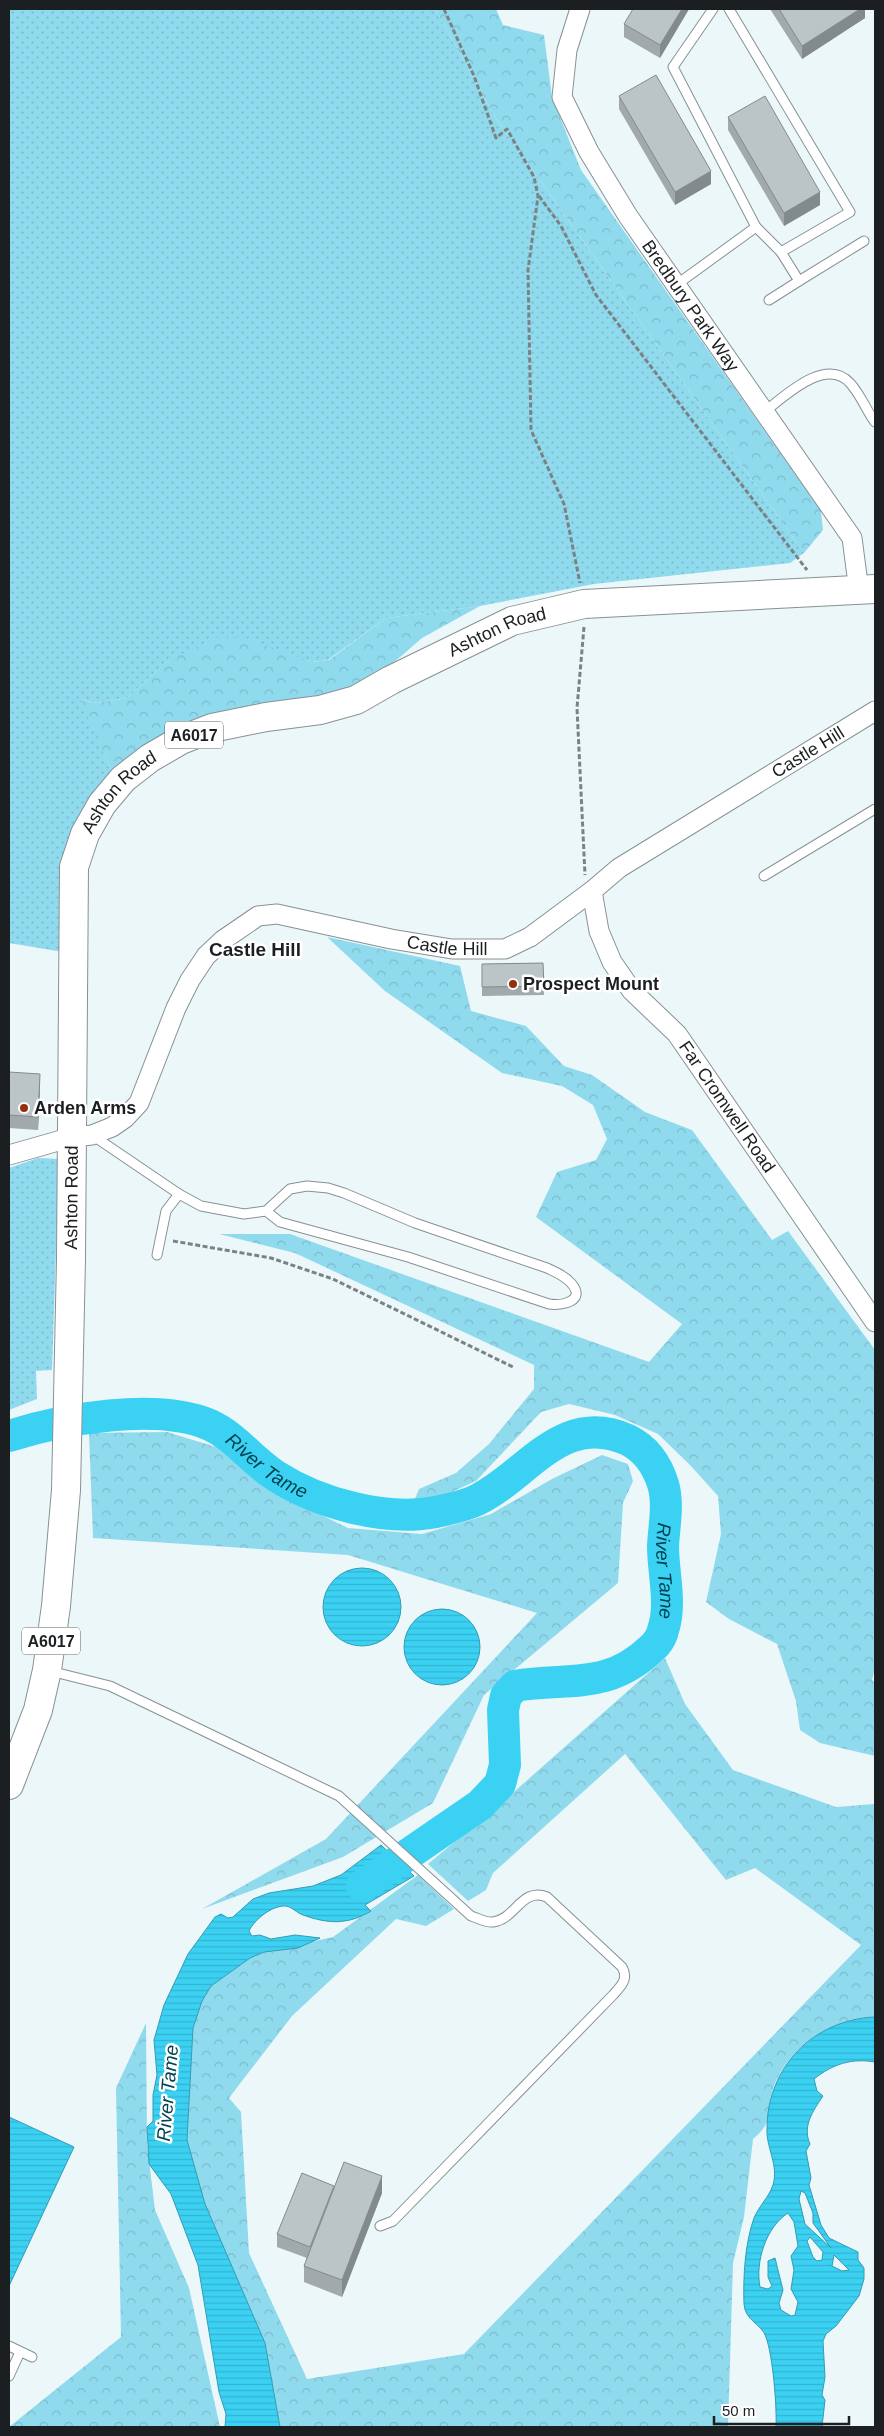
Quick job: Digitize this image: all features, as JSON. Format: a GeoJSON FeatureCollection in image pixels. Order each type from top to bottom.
{"type":"FeatureCollection","features":[{"type":"Feature","properties":{"kind":"highway","name":"Ashton Road"},"geometry":{"type":"LineString","coordinates":[[47,1670],[56,1606],[66,1490],[67,1388],[82,1136],[74,867],[85,834],[102,804],[123,779],[150,758],[181,740],[212,728],[266,717],[320,710],[356,700],[391,680],[512,620],[584,604],[867,590]]}},
{"type":"Feature","properties":{"kind":"highway","name":"A6017"},"geometry":{"type":"LineString","coordinates":[[9,1785],[38,1710],[47,1670]]}},
{"type":"Feature","properties":{"kind":"street","name":"Bredbury Park Way"},"geometry":{"type":"LineString","coordinates":[[580,9],[567,50],[562,97],[589,152],[608,184],[676,285],[852,538],[867,590]]}},
{"type":"Feature","properties":{"kind":"street","name":"Castle Hill"},"geometry":{"type":"LineString","coordinates":[[9,1154],[112,1127],[138,1103],[176,1008],[190,980],[206,956],[223,940],[258,916],[278,914],[391,939],[452,950],[505,948],[530,937],[592,891],[619,868],[875,711]]}},
{"type":"Feature","properties":{"kind":"street","name":"Far Cromwell Road"},"geometry":{"type":"LineString","coordinates":[[592,891],[600,931],[612,962],[632,991],[677,1034],[875,1322]]}},
{"type":"Feature","properties":{"kind":"lane"},"geometry":{"type":"LineString","coordinates":[[714,9],[673,67],[756,227],[781,252],[799,281]]}},
{"type":"Feature","properties":{"kind":"lane"},"geometry":{"type":"LineString","coordinates":[[729,9],[850,212],[781,252]]}},
{"type":"Feature","properties":{"kind":"lane"},"geometry":{"type":"LineString","coordinates":[[676,285],[756,227]]}},
{"type":"Feature","properties":{"kind":"lane"},"geometry":{"type":"LineString","coordinates":[[769,300],[864,241]]}},
{"type":"Feature","properties":{"kind":"lane"},"geometry":{"type":"LineString","coordinates":[[763,412],[811,377],[829,374],[848,381],[875,422]]}},
{"type":"Feature","properties":{"kind":"lane"},"geometry":{"type":"LineString","coordinates":[[764,876],[875,809]]}},
{"type":"Feature","properties":{"kind":"lane"},"geometry":{"type":"LineString","coordinates":[[82,1136],[201,1206],[244,1214],[266,1211],[290,1189],[307,1186],[344,1193],[415,1223],[547,1268],[562,1275],[572,1284],[575,1293],[574,1298],[570,1303],[562,1306],[549,1304],[408,1257],[280,1222],[266,1211]]}},
{"type":"Feature","properties":{"kind":"lane"},"geometry":{"type":"LineString","coordinates":[[157,1255],[166,1211],[179,1194]]}},
{"type":"Feature","properties":{"kind":"lane"},"geometry":{"type":"LineString","coordinates":[[47,1670],[110,1686],[339,1796],[444,1894],[471,1916],[493,1922],[500,1919],[526,1897],[541,1894],[547,1897],[625,1972],[625,1981],[393,2221],[380,2226]]}},
{"type":"Feature","properties":{"kind":"lane"},"geometry":{"type":"LineString","coordinates":[[9,2346],[32,2357]]}},
{"type":"Feature","properties":{"kind":"lane"},"geometry":{"type":"LineString","coordinates":[[9,2376],[20,2352]]}},
{"type":"Feature","properties":{"kind":"path"},"geometry":{"type":"LineString","coordinates":[[444,9],[474,76],[496,138],[506,129],[534,177],[538,196],[528,270],[531,430],[564,504],[584,604],[578,708],[582,783],[583,871],[592,891]]}},
{"type":"Feature","properties":{"kind":"path"},"geometry":{"type":"LineString","coordinates":[[538,196],[561,226],[596,295],[825,593]]}},
{"type":"Feature","properties":{"kind":"path"},"geometry":{"type":"LineString","coordinates":[[160,1239],[271,1258],[333,1278],[515,1368]]}},
{"type":"Feature","properties":{"kind":"green space"},"geometry":{"type":"Polygon","coordinates":[[[9,9],[435,9],[495,117],[804,553],[790,563],[594,584],[480,606],[386,618],[328,660],[311,662],[285,654],[169,660],[127,698],[98,703],[81,700],[113,774],[63,952],[9,943],[9,9]]]}},
{"type":"Feature","properties":{"kind":"green space"},"geometry":{"type":"Polygon","coordinates":[[[435,9],[496,9],[503,25],[544,35],[552,97],[581,170],[821,511],[823,530],[804,553],[495,117],[435,9]]]}},
{"type":"Feature","properties":{"kind":"green space"},"geometry":{"type":"Polygon","coordinates":[[[480,606],[422,638],[392,664],[366,682],[336,695],[206,715],[177,725],[144,746],[113,774],[80,700],[98,703],[127,698],[169,660],[220,636],[247,638],[311,662],[329,660],[386,618],[480,606]]]}},
{"type":"Feature","properties":{"kind":"green space"},"geometry":{"type":"Polygon","coordinates":[[[327,937],[460,966],[471,1011],[526,1026],[564,1066],[592,1075],[645,1112],[692,1130],[772,1240],[788,1231],[875,1350],[875,1668],[872,1680],[875,1682],[875,1756],[820,1743],[800,1730],[796,1701],[777,1644],[729,1619],[706,1602],[721,1534],[718,1496],[658,1434],[615,1415],[569,1404],[541,1412],[476,1481],[436,1499],[414,1501],[419,1489],[456,1473],[489,1444],[534,1389],[534,1365],[295,1253],[219,1234],[290,1234],[649,1362],[682,1324],[536,1217],[557,1172],[596,1160],[607,1139],[593,1105],[562,1086],[502,1073],[385,991],[327,937]]]}},
{"type":"Feature","properties":{"kind":"green space"},"geometry":{"type":"Polygon","coordinates":[[[38,1158],[59,1159],[52,1370],[36,1371],[37,1399],[9,1410],[9,1168],[38,1158]]]}},
{"type":"Feature","properties":{"kind":"green space"},"geometry":{"type":"Polygon","coordinates":[[[167,1432],[216,1447],[276,1493],[348,1528],[422,1534],[491,1514],[552,1479],[602,1455],[628,1464],[633,1481],[623,1503],[618,1583],[484,1695],[433,1803],[343,1857],[202,1909],[326,1839],[537,1613],[348,1555],[93,1538],[89,1433],[167,1432]]]}},
{"type":"Feature","properties":{"kind":"green space"},"geometry":{"type":"Polygon","coordinates":[[[665,1658],[685,1704],[733,1770],[836,1807],[875,1804],[875,2017],[842,2023],[812,2039],[799,2049],[778,2076],[770,2100],[767,2122],[760,2133],[753,2139],[744,2217],[733,2263],[728,2427],[280,2427],[265,2343],[204,2202],[187,2140],[193,2028],[202,2001],[211,1986],[250,1958],[264,1952],[333,1937],[418,1875],[454,1909],[426,1926],[396,1919],[292,2016],[229,2098],[241,2112],[249,2253],[307,2379],[464,2354],[861,1945],[755,1868],[726,1880],[625,1754],[493,1873],[486,1890],[468,1901],[428,1864],[515,1791],[665,1658]]]}},
{"type":"Feature","properties":{"kind":"green space"},"geometry":{"type":"Polygon","coordinates":[[[146,2023],[147,2144],[155,2210],[189,2288],[220,2427],[9,2427],[121,2337],[116,2088],[146,2023]]]}},
{"type":"Feature","properties":{"kind":"water"},"geometry":{"type":"Polygon","coordinates":[[[362,1568],[377,1571],[389,1580],[398,1592],[401,1607],[398,1622],[389,1634],[377,1643],[362,1646],[347,1643],[335,1634],[326,1622],[323,1607],[326,1592],[335,1580],[347,1571],[362,1568]]]}},
{"type":"Feature","properties":{"kind":"water"},"geometry":{"type":"Polygon","coordinates":[[[442,1609],[457,1612],[469,1620],[477,1632],[480,1647],[477,1662],[469,1674],[457,1682],[442,1685],[427,1682],[415,1674],[407,1662],[404,1647],[407,1632],[415,1620],[427,1612],[442,1609]]]}},
{"type":"Feature","properties":{"kind":"water"},"geometry":{"type":"Polygon","coordinates":[[[381,1845],[414,1876],[365,1905],[371,1911],[354,1919],[338,1922],[321,1920],[303,1915],[286,1906],[275,1908],[264,1914],[251,1927],[249,1931],[252,1936],[260,1935],[271,1939],[295,1935],[320,1938],[298,1948],[264,1952],[250,1958],[211,1986],[202,2001],[193,2028],[187,2140],[205,2204],[265,2343],[280,2427],[225,2427],[226,2414],[219,2392],[198,2265],[171,2194],[149,2164],[147,2127],[153,2121],[153,2095],[157,2075],[154,2040],[164,2005],[188,1954],[215,1917],[221,1914],[228,1918],[233,1917],[253,1899],[269,1893],[313,1886],[341,1875],[381,1845]]]}},
{"type":"Feature","properties":{"kind":"water"},"geometry":{"type":"Polygon","coordinates":[[[875,2017],[875,2062],[858,2061],[843,2063],[828,2069],[814,2079],[817,2091],[823,2096],[808,2125],[807,2131],[810,2144],[806,2151],[811,2178],[809,2185],[821,2225],[829,2238],[858,2252],[858,2260],[864,2268],[864,2279],[859,2296],[836,2326],[826,2334],[823,2341],[825,2377],[822,2395],[825,2400],[822,2427],[776,2427],[774,2382],[766,2337],[747,2314],[744,2304],[744,2272],[748,2238],[754,2218],[773,2185],[774,2178],[767,2136],[769,2107],[775,2086],[785,2067],[798,2051],[814,2037],[832,2027],[853,2020],[875,2017]],[[801,2191],[799,2199],[805,2224],[831,2248],[813,2223],[813,2213],[805,2193],[801,2191]],[[788,2213],[780,2219],[768,2236],[761,2256],[759,2267],[760,2287],[768,2289],[772,2286],[768,2277],[768,2261],[775,2258],[783,2290],[779,2303],[781,2310],[791,2316],[795,2315],[798,2302],[791,2289],[794,2270],[791,2256],[798,2246],[794,2222],[788,2213]],[[810,2237],[807,2241],[813,2257],[817,2261],[822,2260],[823,2252],[810,2237]],[[834,2255],[832,2266],[842,2271],[849,2270],[834,2255]]]}},
{"type":"Feature","properties":{"kind":"water"},"geometry":{"type":"Polygon","coordinates":[[[9,2117],[74,2147],[9,2286],[9,2117]]]}},
{"type":"Feature","properties":{"kind":"building"},"geometry":{"type":"Polygon","coordinates":[[[633,9],[682,9],[660,45],[624,24],[633,9]]]}},
{"type":"Feature","properties":{"kind":"building"},"geometry":{"type":"Polygon","coordinates":[[[779,9],[860,9],[802,46],[779,9]]]}},
{"type":"Feature","properties":{"kind":"building"},"geometry":{"type":"Polygon","coordinates":[[[656,75],[711,171],[675,192],[619,96],[656,75]]]}},
{"type":"Feature","properties":{"kind":"building"},"geometry":{"type":"Polygon","coordinates":[[[765,96],[820,192],[784,213],[728,117],[765,96]]]}},
{"type":"Feature","properties":{"kind":"building","name":"Prospect Mount"},"geometry":{"type":"Polygon","coordinates":[[[543,963],[544,986],[482,987],[482,964],[543,963]]]}},
{"type":"Feature","properties":{"kind":"building","name":"Arden Arms"},"geometry":{"type":"Polygon","coordinates":[[[9,1072],[40,1074],[38,1117],[9,1115],[9,1072]]]}},
{"type":"Feature","properties":{"kind":"building"},"geometry":{"type":"Polygon","coordinates":[[[344,2162],[382,2176],[342,2280],[304,2266],[344,2162]]]}},
{"type":"Feature","properties":{"kind":"building"},"geometry":{"type":"Polygon","coordinates":[[[302,2173],[334,2186],[310,2247],[277,2234],[302,2173]]]}},
{"type":"Feature","properties":{"kind":"waterway","name":"River Tame"},"geometry":{"type":"LineString","coordinates":[[9,1436],[55,1424],[110,1416],[137,1414],[188,1418],[219,1430],[236,1442],[267,1470],[293,1486],[332,1502],[353,1508],[396,1514],[436,1512],[477,1500],[495,1489],[547,1449],[565,1439],[584,1433],[605,1433],[628,1440],[650,1458],[661,1477],[666,1499],[663,1556],[667,1610],[666,1620],[657,1642],[635,1662],[603,1677],[515,1686],[506,1696],[503,1710],[505,1765],[500,1784],[480,1805],[362,1886]]}},
{"type":"Feature","properties":{"kind":"place","name":"Prospect Mount"},"geometry":{"type":"Point","coordinates":[513,984]}},
{"type":"Feature","properties":{"kind":"place","name":"Arden Arms"},"geometry":{"type":"Point","coordinates":[24,1108]}},
{"type":"Feature","properties":{"kind":"district","name":"Castle Hill"},"geometry":{"type":"Point","coordinates":[255,949]}}]}
